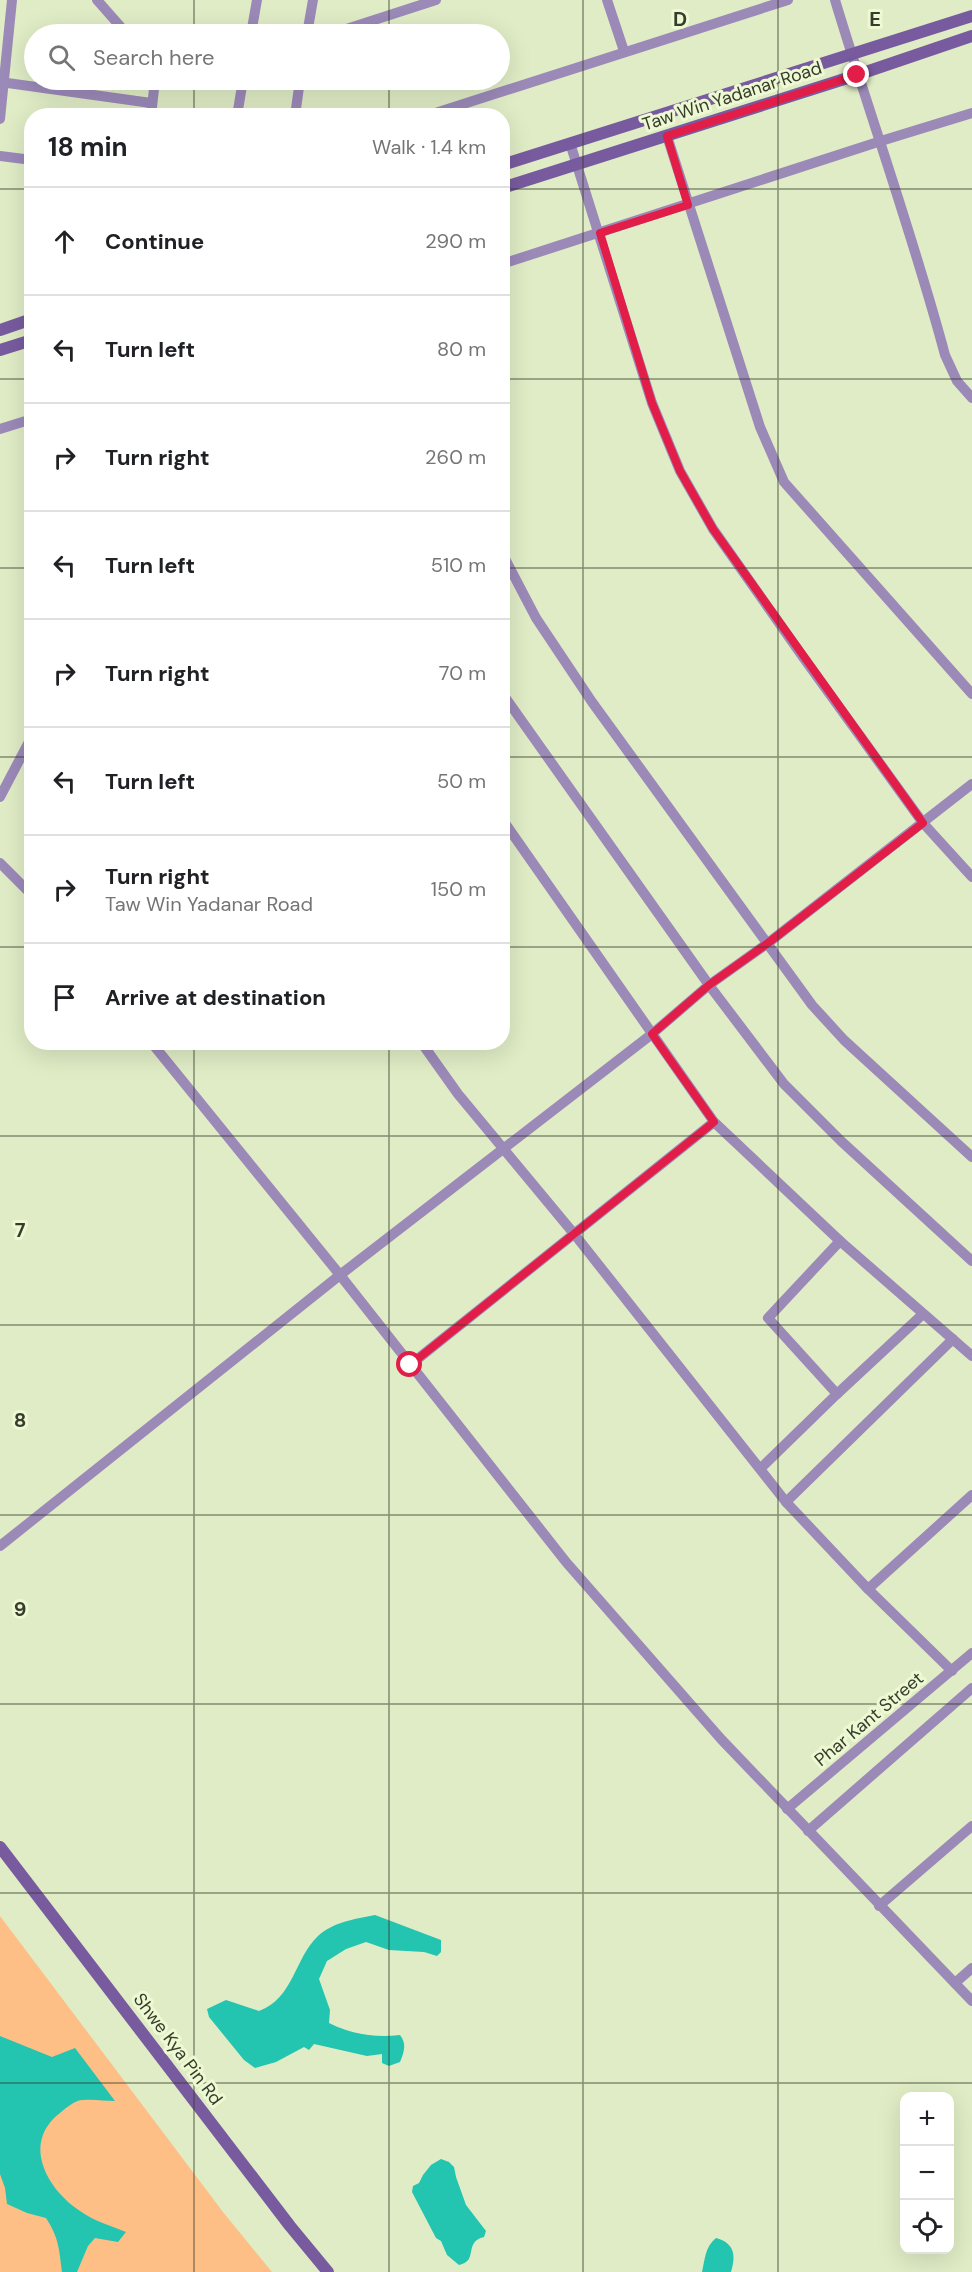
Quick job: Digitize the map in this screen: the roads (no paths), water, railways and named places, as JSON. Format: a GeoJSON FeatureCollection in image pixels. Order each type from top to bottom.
{"type":"FeatureCollection","features":[{"type":"Feature","properties":{"kind":"main road","name":"Taw Win Yadanar Road"},"geometry":{"type":"LineString","coordinates":[[510,162],[972,16]]}},
{"type":"Feature","properties":{"kind":"main road","name":"Taw Win Yadanar Road"},"geometry":{"type":"LineString","coordinates":[[510,185],[972,36]]}},
{"type":"Feature","properties":{"kind":"main road"},"geometry":{"type":"LineString","coordinates":[[0,330],[24,322]]}},
{"type":"Feature","properties":{"kind":"main road"},"geometry":{"type":"LineString","coordinates":[[0,350],[24,342]]}},
{"type":"Feature","properties":{"kind":"main road","name":"Shwe Kya Pin Rd"},"geometry":{"type":"LineString","coordinates":[[0,1847],[290,2226],[328,2272]]}},
{"type":"Feature","properties":{"kind":"street"},"geometry":{"type":"LineString","coordinates":[[0,119],[12,0]]}},
{"type":"Feature","properties":{"kind":"street"},"geometry":{"type":"LineString","coordinates":[[96,0],[118,24]]}},
{"type":"Feature","properties":{"kind":"street"},"geometry":{"type":"LineString","coordinates":[[253,24],[257,0]]}},
{"type":"Feature","properties":{"kind":"street"},"geometry":{"type":"LineString","coordinates":[[309,24],[313,0]]}},
{"type":"Feature","properties":{"kind":"street"},"geometry":{"type":"LineString","coordinates":[[362,24],[436,0]]}},
{"type":"Feature","properties":{"kind":"street"},"geometry":{"type":"LineString","coordinates":[[608,0],[624,51]]}},
{"type":"Feature","properties":{"kind":"street"},"geometry":{"type":"LineString","coordinates":[[510,88],[788,0]]}},
{"type":"Feature","properties":{"kind":"street"},"geometry":{"type":"LineString","coordinates":[[835,0],[857,75],[881,141],[945,355],[957,381],[972,398]]}},
{"type":"Feature","properties":{"kind":"street"},"geometry":{"type":"LineString","coordinates":[[2,82],[24,85]]}},
{"type":"Feature","properties":{"kind":"street"},"geometry":{"type":"LineString","coordinates":[[57,90],[152,104]]}},
{"type":"Feature","properties":{"kind":"street"},"geometry":{"type":"LineString","coordinates":[[152,108],[154,90]]}},
{"type":"Feature","properties":{"kind":"street"},"geometry":{"type":"LineString","coordinates":[[238,108],[241,90]]}},
{"type":"Feature","properties":{"kind":"street"},"geometry":{"type":"LineString","coordinates":[[296,108],[299,90]]}},
{"type":"Feature","properties":{"kind":"street"},"geometry":{"type":"LineString","coordinates":[[450,108],[505,90]]}},
{"type":"Feature","properties":{"kind":"street"},"geometry":{"type":"LineString","coordinates":[[510,261],[972,113]]}},
{"type":"Feature","properties":{"kind":"street"},"geometry":{"type":"LineString","coordinates":[[667,136],[760,427],[784,482],[972,694]]}},
{"type":"Feature","properties":{"kind":"street"},"geometry":{"type":"LineString","coordinates":[[570,143],[652,403],[680,471],[713,529],[923,823],[972,877]]}},
{"type":"Feature","properties":{"kind":"street"},"geometry":{"type":"LineString","coordinates":[[0,156],[24,159]]}},
{"type":"Feature","properties":{"kind":"street"},"geometry":{"type":"LineString","coordinates":[[0,429],[24,422]]}},
{"type":"Feature","properties":{"kind":"street"},"geometry":{"type":"LineString","coordinates":[[510,568],[536,618],[592,702],[812,1005],[844,1040],[972,1158]]}},
{"type":"Feature","properties":{"kind":"street"},"geometry":{"type":"LineString","coordinates":[[510,704],[709,985],[784,1084],[841,1141],[972,1261]]}},
{"type":"Feature","properties":{"kind":"street"},"geometry":{"type":"LineString","coordinates":[[0,797],[24,751]]}},
{"type":"Feature","properties":{"kind":"street"},"geometry":{"type":"LineString","coordinates":[[0,1546],[340,1275],[652,1034],[709,985],[768,943],[972,784]]}},
{"type":"Feature","properties":{"kind":"street"},"geometry":{"type":"LineString","coordinates":[[510,830],[714,1122],[840,1241],[972,1356]]}},
{"type":"Feature","properties":{"kind":"street"},"geometry":{"type":"LineString","coordinates":[[0,863],[24,887]]}},
{"type":"Feature","properties":{"kind":"street"},"geometry":{"type":"LineString","coordinates":[[158,1050],[340,1275],[566,1562],[721,1739],[972,2001]]}},
{"type":"Feature","properties":{"kind":"street"},"geometry":{"type":"LineString","coordinates":[[427,1050],[458,1094],[575,1235],[786,1502],[952,1671]]}},
{"type":"Feature","properties":{"kind":"street"},"geometry":{"type":"LineString","coordinates":[[410,1365],[714,1122]]}},
{"type":"Feature","properties":{"kind":"street"},"geometry":{"type":"LineString","coordinates":[[837,1394],[768,1318],[840,1241]]}},
{"type":"Feature","properties":{"kind":"street"},"geometry":{"type":"LineString","coordinates":[[761,1468],[923,1314]]}},
{"type":"Feature","properties":{"kind":"street"},"geometry":{"type":"LineString","coordinates":[[786,1502],[953,1339]]}},
{"type":"Feature","properties":{"kind":"street"},"geometry":{"type":"LineString","coordinates":[[868,1588],[972,1495]]}},
{"type":"Feature","properties":{"kind":"street","name":"Phar Kant Street"},"geometry":{"type":"LineString","coordinates":[[787,1809],[972,1653]]}},
{"type":"Feature","properties":{"kind":"street"},"geometry":{"type":"LineString","coordinates":[[808,1831],[972,1688]]}},
{"type":"Feature","properties":{"kind":"street"},"geometry":{"type":"LineString","coordinates":[[879,1906],[972,1826]]}},
{"type":"Feature","properties":{"kind":"street"},"geometry":{"type":"LineString","coordinates":[[955,1983],[972,1968]]}},
{"type":"Feature","properties":{"kind":"water"},"geometry":{"type":"Polygon","coordinates":[[[375,1915],[441,1940],[441,1952],[437,1956],[424,1952],[389,1950],[366,1942],[346,1949],[327,1961],[319,1979],[330,2010],[329,2023],[363,2034],[400,2035],[404,2051],[400,2062],[389,2066],[382,2063],[382,2054],[367,2056],[314,2044],[309,2050],[304,2047],[276,2062],[255,2068],[244,2060],[209,2017],[207,2009],[226,2000],[259,2011],[271,2005],[287,1988],[310,1945],[318,1936],[337,1924],[375,1915]]]}},
{"type":"Feature","properties":{"kind":"water"},"geometry":{"type":"Polygon","coordinates":[[[0,2036],[52,2057],[75,2048],[115,2101],[80,2100],[74,2103],[48,2125],[42,2138],[40,2151],[43,2165],[57,2191],[85,2215],[126,2232],[118,2242],[95,2238],[88,2246],[77,2272],[62,2272],[56,2238],[46,2218],[7,2204],[0,2174],[0,2036]]]}},
{"type":"Feature","properties":{"kind":"water"},"geometry":{"type":"Polygon","coordinates":[[[441,2159],[454,2167],[466,2205],[486,2231],[484,2237],[474,2243],[468,2260],[459,2265],[447,2255],[441,2241],[436,2238],[412,2192],[413,2186],[419,2183],[431,2165],[441,2159]]]}},
{"type":"Feature","properties":{"kind":"water"},"geometry":{"type":"Polygon","coordinates":[[[716,2238],[727,2243],[732,2251],[731,2272],[702,2272],[708,2249],[716,2238]]]}}]}
